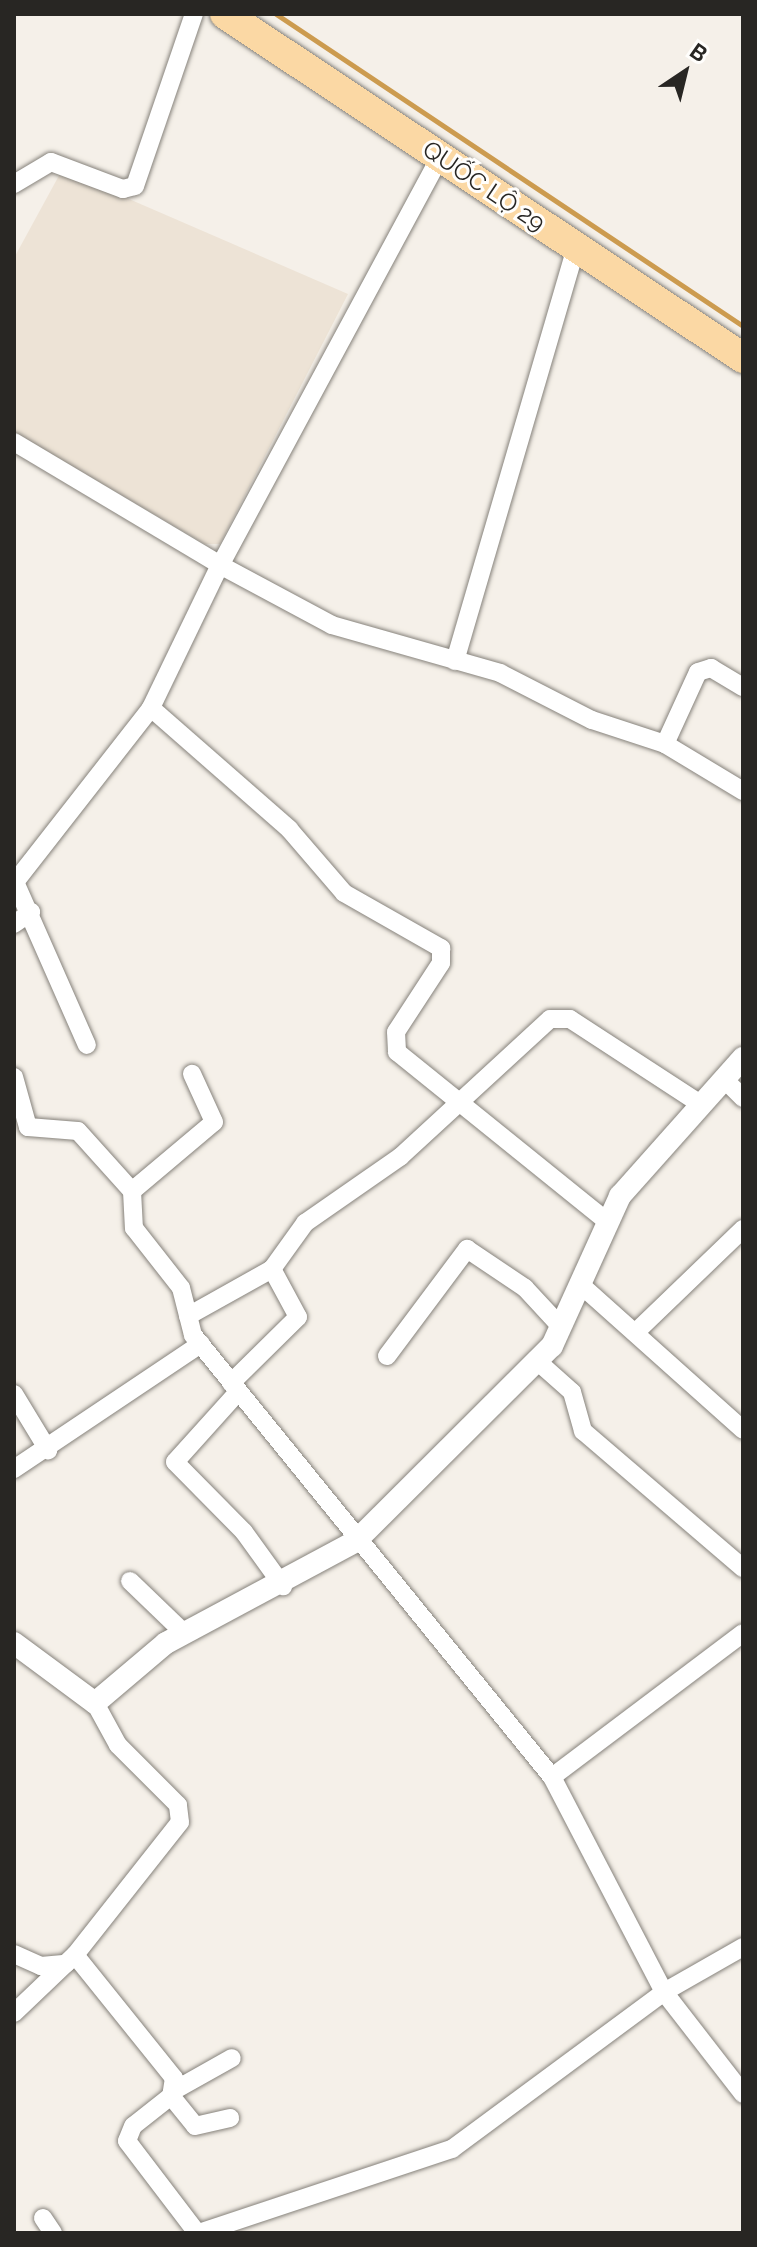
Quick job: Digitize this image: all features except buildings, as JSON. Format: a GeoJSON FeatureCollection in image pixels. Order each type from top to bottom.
{"type":"FeatureCollection","features":[{"type":"Feature","properties":{"kind":"highway","name":"QUỐC LỘ 29"},"geometry":{"type":"LineString","coordinates":[[225,14],[743,358]]}},
{"type":"Feature","properties":{"kind":"street"},"geometry":{"type":"LineString","coordinates":[[14,184],[51,162],[123,189],[135,186],[194,14]]}},
{"type":"Feature","properties":{"kind":"street"},"geometry":{"type":"LineString","coordinates":[[87,1045],[31,912],[15,882],[151,708],[220,565],[440,157]]}},
{"type":"Feature","properties":{"kind":"street"},"geometry":{"type":"LineString","coordinates":[[455,661],[576,247]]}},
{"type":"Feature","properties":{"kind":"street"},"geometry":{"type":"LineString","coordinates":[[14,442],[220,565],[332,625],[455,661],[665,744],[743,791]]}},
{"type":"Feature","properties":{"kind":"street"},"geometry":{"type":"LineString","coordinates":[[665,744],[698,672],[711,668],[743,687]]}},
{"type":"Feature","properties":{"kind":"street"},"geometry":{"type":"LineString","coordinates":[[151,708],[289,829],[344,893],[441,948],[441,963],[394,1042],[403,1061],[453,1104],[608,1222]]}},
{"type":"Feature","properties":{"kind":"street"},"geometry":{"type":"LineString","coordinates":[[14,924],[31,912]]}},
{"type":"Feature","properties":{"kind":"street"},"geometry":{"type":"LineString","coordinates":[[188,1316],[272,1269],[305,1223],[400,1157],[453,1104],[562,1016],[699,1103]]}},
{"type":"Feature","properties":{"kind":"street"},"geometry":{"type":"LineString","coordinates":[[95,1703],[184,1633],[283,1586],[356,1541],[536,1360],[562,1328],[620,1196],[699,1103],[743,1058]]}},
{"type":"Feature","properties":{"kind":"street"},"geometry":{"type":"LineString","coordinates":[[132,1191],[214,1122],[192,1074]]}},
{"type":"Feature","properties":{"kind":"street"},"geometry":{"type":"LineString","coordinates":[[14,1077],[28,1127],[78,1131],[132,1191],[134,1228],[181,1288],[188,1316],[201,1344],[356,1541],[552,1777],[664,1992],[743,2094]]}},
{"type":"Feature","properties":{"kind":"street"},"geometry":{"type":"LineString","coordinates":[[724,1079],[743,1098]]}},
{"type":"Feature","properties":{"kind":"street"},"geometry":{"type":"LineString","coordinates":[[638,1330],[743,1229]]}},
{"type":"Feature","properties":{"kind":"street"},"geometry":{"type":"LineString","coordinates":[[387,1356],[467,1249],[525,1288],[562,1328]]}},
{"type":"Feature","properties":{"kind":"street"},"geometry":{"type":"LineString","coordinates":[[272,1269],[298,1317],[235,1387],[175,1462],[244,1532],[283,1586]]}},
{"type":"Feature","properties":{"kind":"street"},"geometry":{"type":"LineString","coordinates":[[581,1285],[638,1330],[743,1430]]}},
{"type":"Feature","properties":{"kind":"street"},"geometry":{"type":"LineString","coordinates":[[14,1469],[48,1450],[201,1344]]}},
{"type":"Feature","properties":{"kind":"street"},"geometry":{"type":"LineString","coordinates":[[536,1360],[572,1392],[583,1431],[743,1568]]}},
{"type":"Feature","properties":{"kind":"street"},"geometry":{"type":"LineString","coordinates":[[14,1394],[48,1450]]}},
{"type":"Feature","properties":{"kind":"street"},"geometry":{"type":"LineString","coordinates":[[130,1581],[184,1633]]}},
{"type":"Feature","properties":{"kind":"street"},"geometry":{"type":"LineString","coordinates":[[552,1777],[743,1633]]}},
{"type":"Feature","properties":{"kind":"street"},"geometry":{"type":"LineString","coordinates":[[14,1643],[95,1703],[118,1745],[181,1814],[177,1830],[71,1960],[14,2013]]}},
{"type":"Feature","properties":{"kind":"street"},"geometry":{"type":"LineString","coordinates":[[232,2058],[173,2093],[133,2126],[127,2141],[206,2232],[452,2149],[664,1992],[743,1947]]}},
{"type":"Feature","properties":{"kind":"street"},"geometry":{"type":"LineString","coordinates":[[14,1954],[41,1966],[71,1960]]}},
{"type":"Feature","properties":{"kind":"street"},"geometry":{"type":"LineString","coordinates":[[71,1960],[174,2078],[173,2093],[195,2126],[230,2118]]}},
{"type":"Feature","properties":{"kind":"shaded area"},"geometry":{"type":"Polygon","coordinates":[[[62,170],[348,294],[220,544],[205,544],[14,432],[14,258],[62,170]]]}},
{"type":"Feature","properties":{"kind":"waterway"},"geometry":{"type":"LineString","coordinates":[[276,14],[743,326]]}}]}
